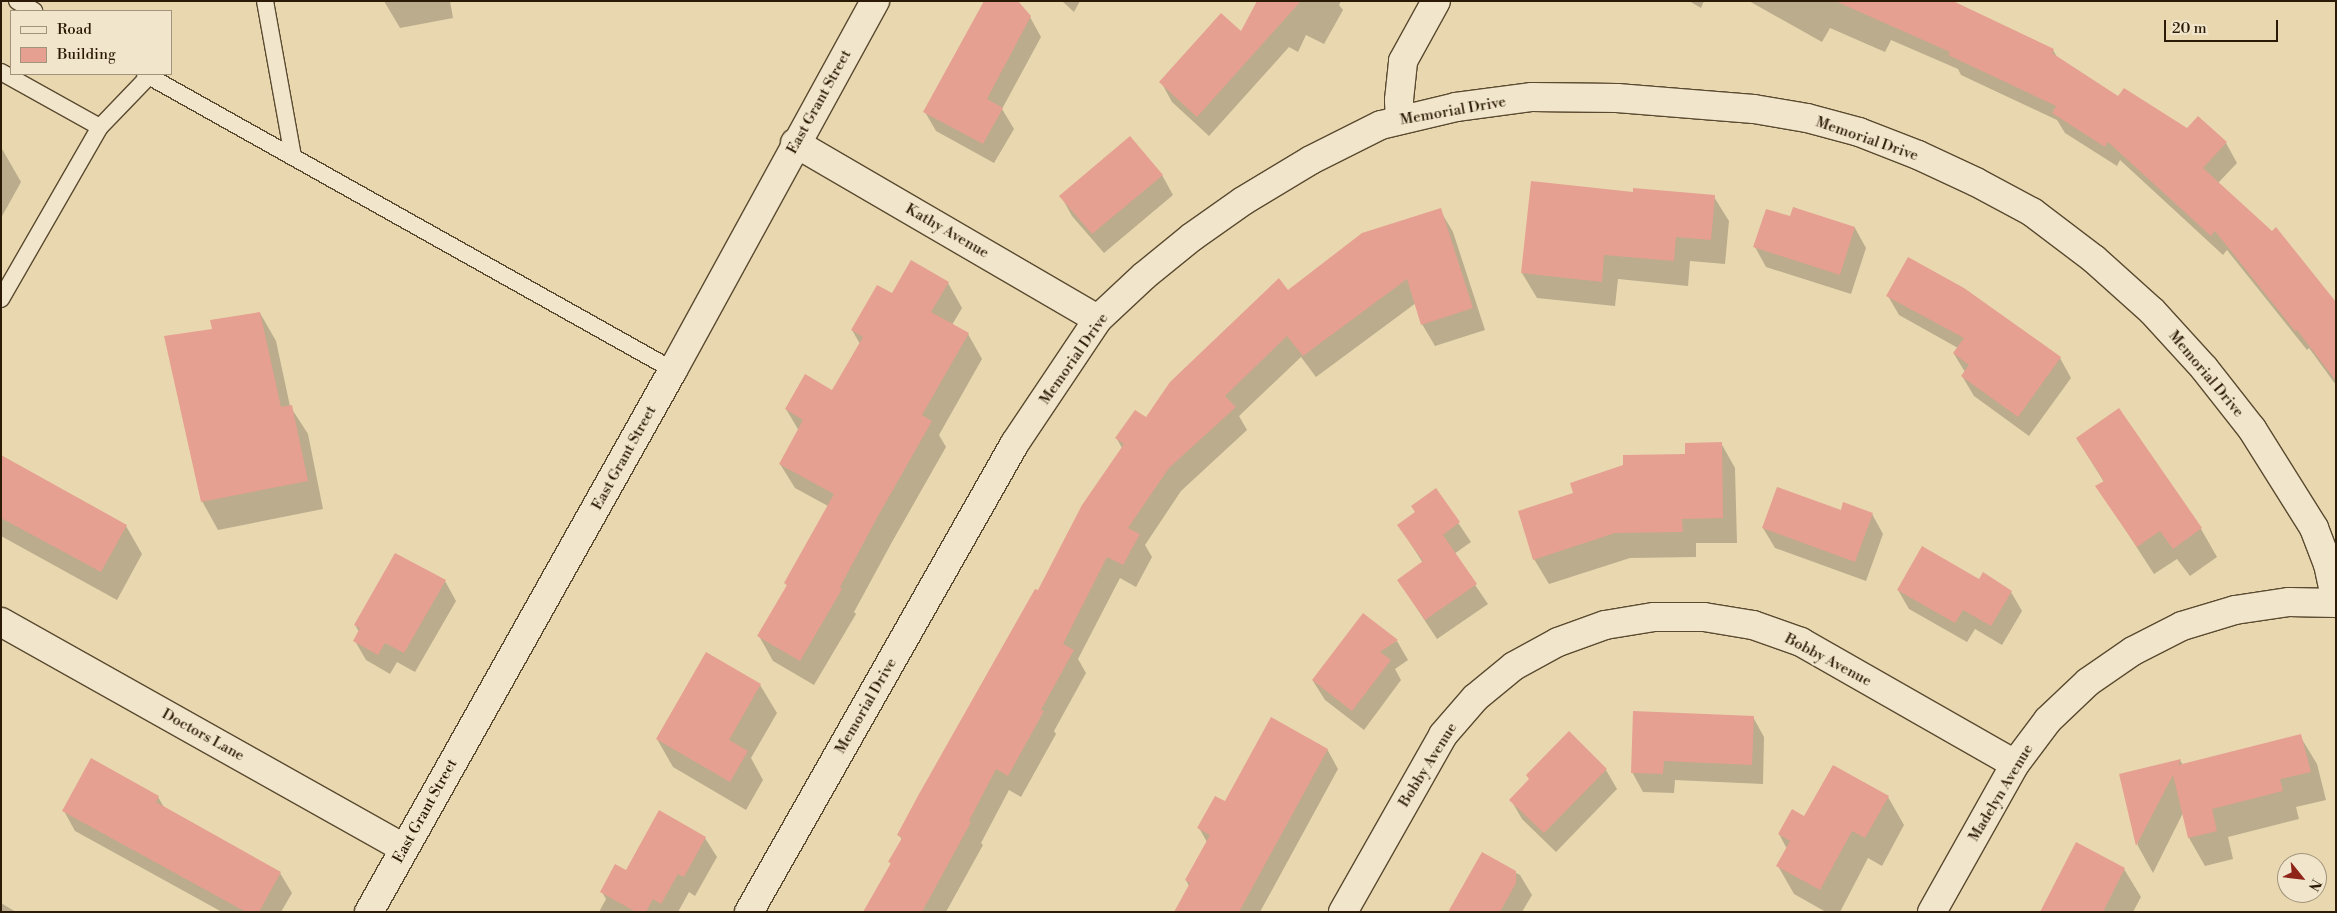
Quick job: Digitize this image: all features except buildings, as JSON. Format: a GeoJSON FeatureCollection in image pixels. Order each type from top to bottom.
{"type":"FeatureCollection","features":[{"type":"Feature","properties":{"kind":"street","name":"East Grant Street"},"geometry":{"type":"LineString","coordinates":[[369,912],[673,370],[875,1]]}},
{"type":"Feature","properties":{"kind":"street"},"geometry":{"type":"LineString","coordinates":[[1400,120],[1399,100],[1403,60],[1436,1]]}},
{"type":"Feature","properties":{"kind":"street","name":"Memorial Drive"},"geometry":{"type":"LineString","coordinates":[[749,912],[1015,443],[1098,319],[1178,248],[1243,200],[1311,160],[1381,125],[1456,107],[1532,97],[1617,98],[1754,109],[1807,118],[1859,132],[1918,155],[1976,182],[2032,212],[2094,259],[2152,311],[2204,368],[2252,429],[2314,528],[2328,564],[2336,603]]}},
{"type":"Feature","properties":{"kind":"street","name":"Kathy Avenue"},"geometry":{"type":"LineString","coordinates":[[796,144],[1098,319]]}},
{"type":"Feature","properties":{"kind":"street","name":"Madelyn Avenue"},"geometry":{"type":"LineString","coordinates":[[1932,912],[2015,764],[2048,720],[2088,682],[2133,650],[2182,626],[2235,610],[2289,602],[2336,603]]}},
{"type":"Feature","properties":{"kind":"street","name":"Bobby Avenue"},"geometry":{"type":"LineString","coordinates":[[1343,912],[1443,735],[1476,698],[1514,666],[1558,642],[1605,625],[1654,616],[1704,617],[1753,625],[1800,642],[2015,764]]}},
{"type":"Feature","properties":{"kind":"street","name":"Doctors Lane"},"geometry":{"type":"LineString","coordinates":[[1,622],[404,848]]}},
{"type":"Feature","properties":{"kind":"lane"},"geometry":{"type":"LineString","coordinates":[[16,1],[32,10]]}},
{"type":"Feature","properties":{"kind":"lane"},"geometry":{"type":"LineString","coordinates":[[265,1],[293,157]]}},
{"type":"Feature","properties":{"kind":"lane"},"geometry":{"type":"LineString","coordinates":[[1,72],[100,127]]}},
{"type":"Feature","properties":{"kind":"lane"},"geometry":{"type":"LineString","coordinates":[[1,299],[100,127],[147,75],[673,370]]}}]}
